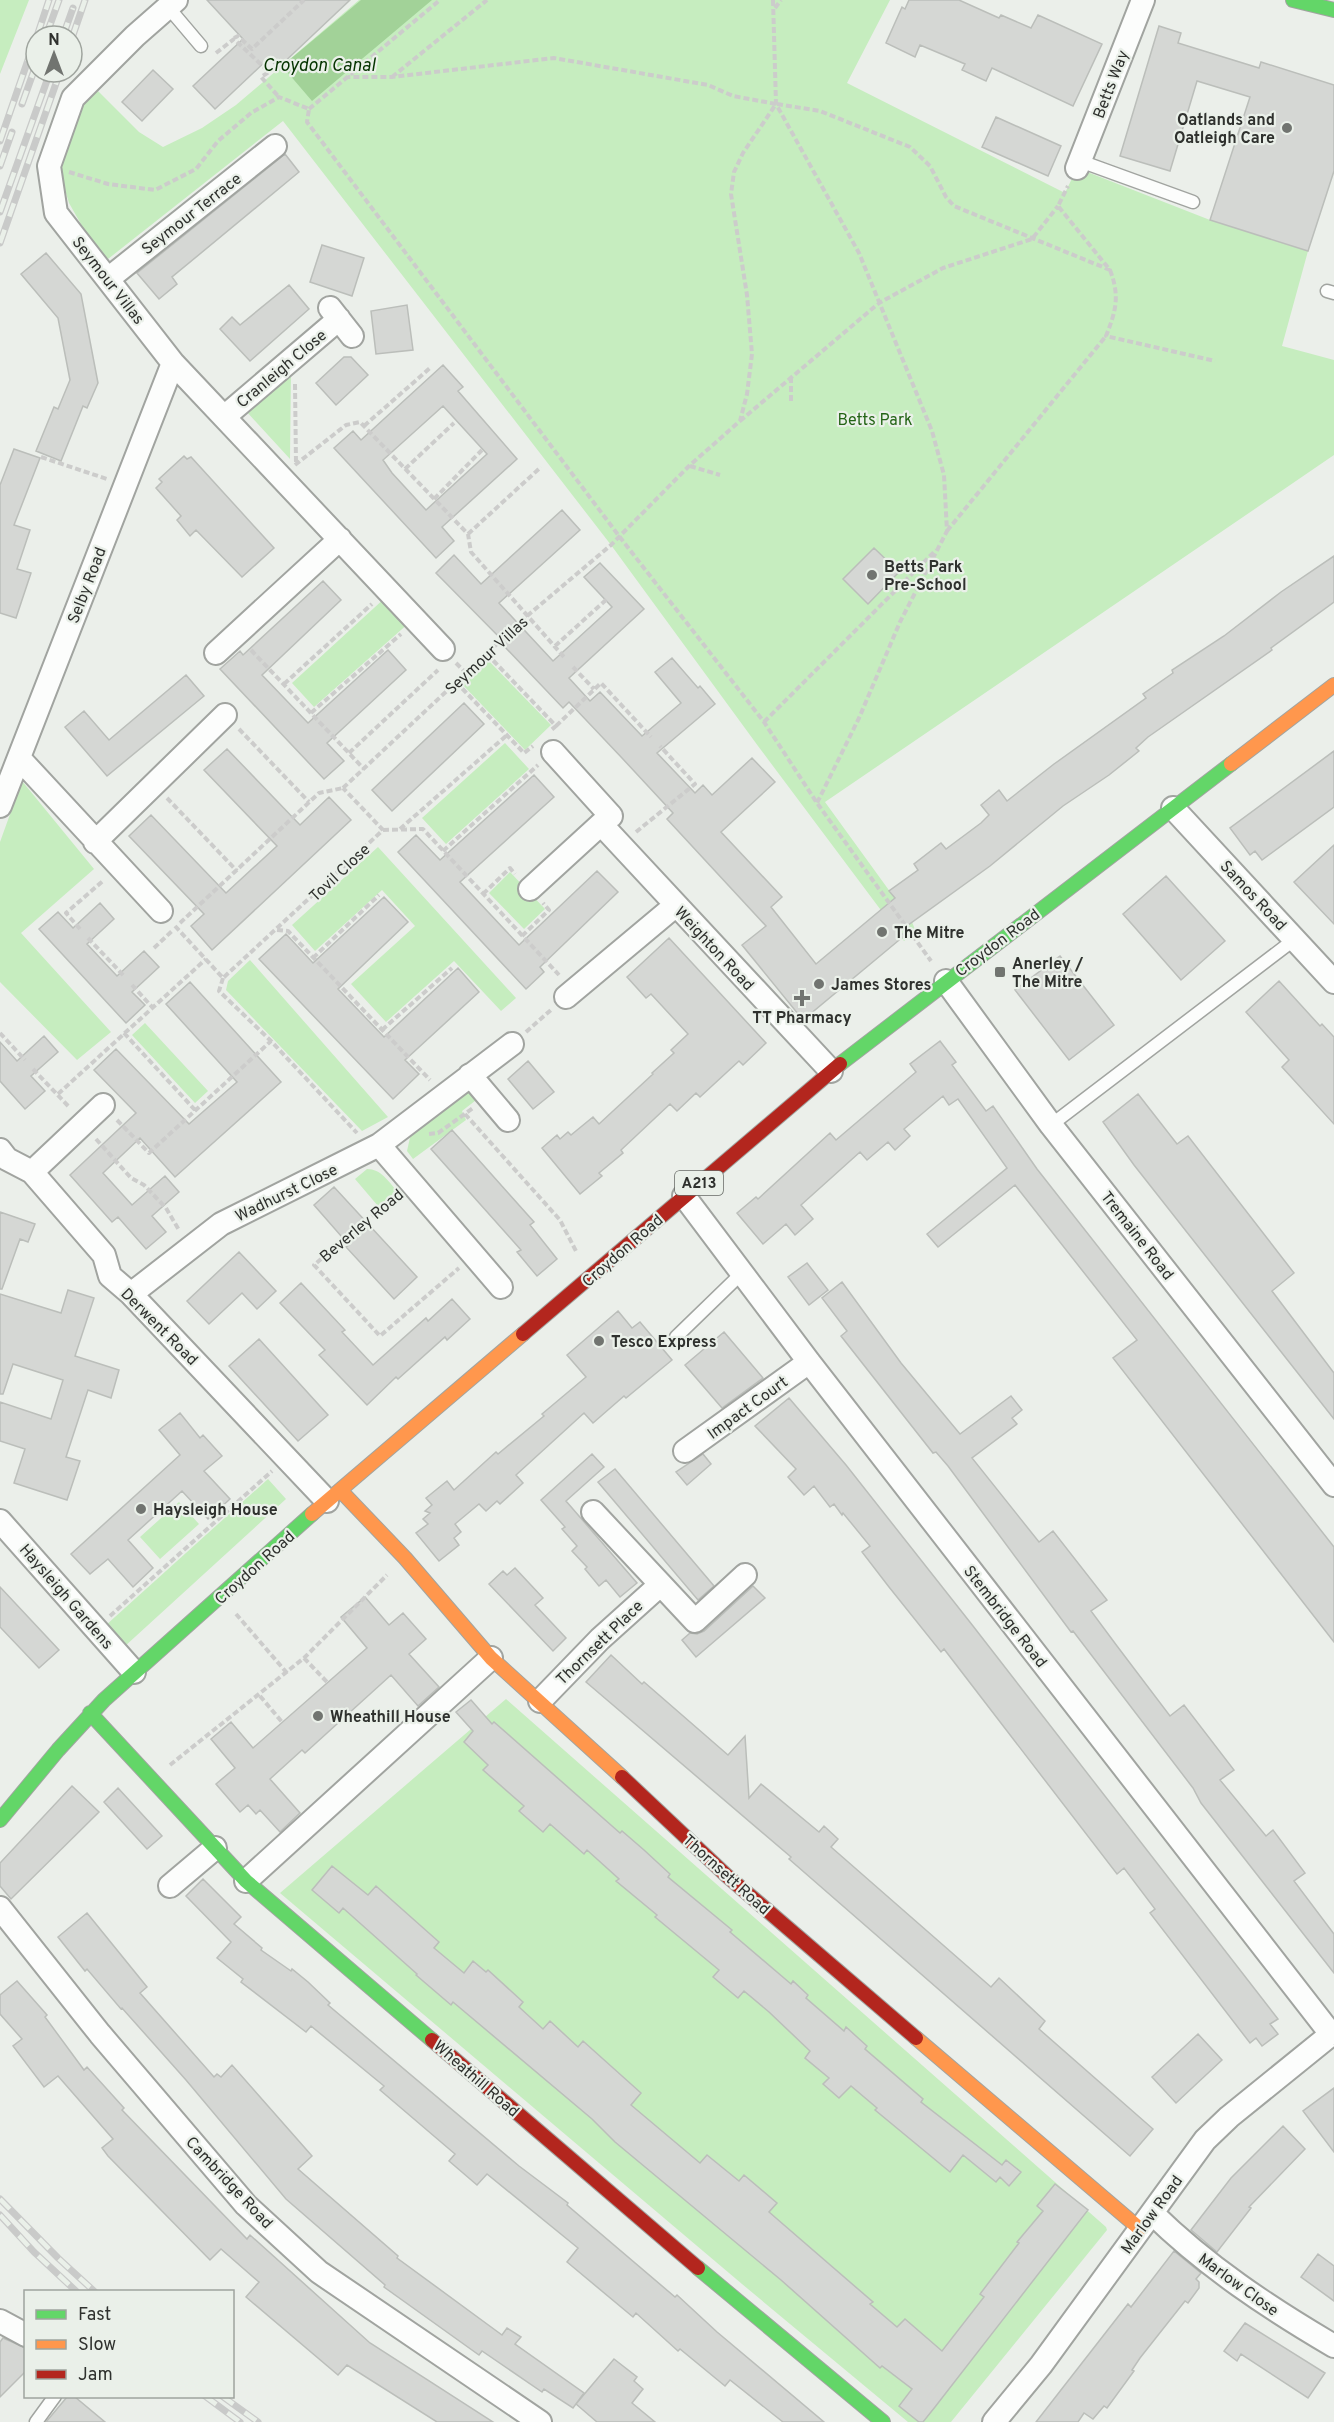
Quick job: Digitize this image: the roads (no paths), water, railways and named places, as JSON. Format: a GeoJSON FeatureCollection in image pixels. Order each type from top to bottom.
{"type":"FeatureCollection","features":[{"type":"Feature","properties":{"kind":"street","name":"Betts Way"},"geometry":{"type":"LineString","coordinates":[[1078,164],[1143,0]]}},
{"type":"Feature","properties":{"kind":"street"},"geometry":{"type":"LineString","coordinates":[[1293,0],[1320,3],[1334,10]]}},
{"type":"Feature","properties":{"kind":"street","name":"Seymour Villas"},"geometry":{"type":"LineString","coordinates":[[172,3],[135,36],[73,98],[50,166],[56,213],[173,363],[224,417],[288,470],[340,539],[416,621],[443,657]]}},
{"type":"Feature","properties":{"kind":"street","name":"Seymour Terrace"},"geometry":{"type":"LineString","coordinates":[[108,279],[275,146]]}},
{"type":"Feature","properties":{"kind":"street","name":"Cranleigh Close"},"geometry":{"type":"LineString","coordinates":[[224,417],[340,321]]}},
{"type":"Feature","properties":{"kind":"street","name":"Selby Road"},"geometry":{"type":"LineString","coordinates":[[0,806],[173,363]]}},
{"type":"Feature","properties":{"kind":"street"},"geometry":{"type":"LineString","coordinates":[[216,653],[340,539]]}},
{"type":"Feature","properties":{"kind":"street","name":"Croydon Road"},"geometry":{"type":"LineString","coordinates":[[0,1820],[90,1713],[134,1672],[334,1496],[684,1196],[831,1071],[1334,685]]}},
{"type":"Feature","properties":{"kind":"street"},"geometry":{"type":"LineString","coordinates":[[95,842],[225,715]]}},
{"type":"Feature","properties":{"kind":"street"},"geometry":{"type":"LineString","coordinates":[[530,889],[611,816],[548,741]]}},
{"type":"Feature","properties":{"kind":"street"},"geometry":{"type":"LineString","coordinates":[[19,758],[168,919]]}},
{"type":"Feature","properties":{"kind":"street","name":"Samos Road"},"geometry":{"type":"LineString","coordinates":[[1173,808],[1334,981]]}},
{"type":"Feature","properties":{"kind":"street","name":"Weighton Road"},"geometry":{"type":"LineString","coordinates":[[601,824],[831,1071]]}},
{"type":"Feature","properties":{"kind":"street"},"geometry":{"type":"LineString","coordinates":[[570,994],[676,905]]}},
{"type":"Feature","properties":{"kind":"street","name":"Tremaine Road"},"geometry":{"type":"LineString","coordinates":[[946,981],[1051,1125],[1334,1485]]}},
{"type":"Feature","properties":{"kind":"street","name":"Wadhurst Close"},"geometry":{"type":"LineString","coordinates":[[131,1294],[221,1224],[376,1147],[512,1044]]}},
{"type":"Feature","properties":{"kind":"street"},"geometry":{"type":"LineString","coordinates":[[470,1075],[508,1120]]}},
{"type":"Feature","properties":{"kind":"street"},"geometry":{"type":"LineString","coordinates":[[32,1172],[82,1123],[104,1105]]}},
{"type":"Feature","properties":{"kind":"street","name":"Beverley Road"},"geometry":{"type":"LineString","coordinates":[[376,1147],[412,1183],[501,1287]]}},
{"type":"Feature","properties":{"kind":"street","name":"Derwent Road"},"geometry":{"type":"LineString","coordinates":[[2,1158],[32,1172],[104,1256],[110,1276],[131,1294],[286,1458],[334,1496]]}},
{"type":"Feature","properties":{"kind":"street","name":"Stembridge Road"},"geometry":{"type":"LineString","coordinates":[[684,1196],[809,1362],[1333,2033]]}},
{"type":"Feature","properties":{"kind":"street","name":"Impact Court"},"geometry":{"type":"LineString","coordinates":[[685,1451],[809,1362]]}},
{"type":"Feature","properties":{"kind":"street","name":"Thornsett Road"},"geometry":{"type":"LineString","coordinates":[[334,1496],[405,1558],[491,1658],[726,1875],[1146,2221]]}},
{"type":"Feature","properties":{"kind":"street"},"geometry":{"type":"LineString","coordinates":[[593,1512],[695,1621],[745,1575]]}},
{"type":"Feature","properties":{"kind":"street","name":"Haysleigh Gardens"},"geometry":{"type":"LineString","coordinates":[[0,1521],[134,1672]]}},
{"type":"Feature","properties":{"kind":"street","name":"Thornsett Place"},"geometry":{"type":"LineString","coordinates":[[540,1701],[600,1639],[660,1585]]}},
{"type":"Feature","properties":{"kind":"street"},"geometry":{"type":"LineString","coordinates":[[246,1881],[491,1658]]}},
{"type":"Feature","properties":{"kind":"street","name":"Wheathill Road"},"geometry":{"type":"LineString","coordinates":[[90,1713],[150,1781],[246,1881],[740,2304],[883,2422]]}},
{"type":"Feature","properties":{"kind":"street"},"geometry":{"type":"LineString","coordinates":[[170,1886],[215,1848]]}},
{"type":"Feature","properties":{"kind":"street","name":"Cambridge Road"},"geometry":{"type":"LineString","coordinates":[[0,1908],[100,2034],[246,2205],[319,2272],[540,2422]]}},
{"type":"Feature","properties":{"kind":"street","name":"Marlow Road"},"geometry":{"type":"LineString","coordinates":[[994,2422],[1041,2365],[1205,2140],[1229,2117],[1333,2033]]}},
{"type":"Feature","properties":{"kind":"street","name":"Marlow Close"},"geometry":{"type":"LineString","coordinates":[[1146,2221],[1183,2244],[1271,2309],[1334,2346]]}},
{"type":"Feature","properties":{"kind":"street"},"geometry":{"type":"LineString","coordinates":[[0,2321],[24,2333]]}},
{"type":"Feature","properties":{"kind":"lane"},"geometry":{"type":"LineString","coordinates":[[172,3],[201,46]]}},
{"type":"Feature","properties":{"kind":"lane"},"geometry":{"type":"LineString","coordinates":[[1078,164],[1193,202]]}},
{"type":"Feature","properties":{"kind":"lane"},"geometry":{"type":"LineString","coordinates":[[1051,1125],[1295,939]]}},
{"type":"Feature","properties":{"kind":"lane"},"geometry":{"type":"LineString","coordinates":[[676,1337],[742,1273]]}},
{"type":"Feature","properties":{"kind":"lane"},"geometry":{"type":"LineString","coordinates":[[36,2422],[54,2398]]}},
{"type":"Feature","properties":{"kind":"water","name":"Croydon Canal"},"geometry":{"type":"Polygon","coordinates":[[[361,0],[432,0],[312,101],[282,66],[361,0]]]}},
{"type":"Feature","properties":{"kind":"railway"},"geometry":{"type":"LineString","coordinates":[[41,24],[49,0]]}},
{"type":"Feature","properties":{"kind":"railway"},"geometry":{"type":"LineString","coordinates":[[50,24],[59,0]]}},
{"type":"Feature","properties":{"kind":"railway"},"geometry":{"type":"LineString","coordinates":[[77,24],[85,0]]}},
{"type":"Feature","properties":{"kind":"railway"},"geometry":{"type":"LineString","coordinates":[[67,24],[73,8]]}},
{"type":"Feature","properties":{"kind":"railway"},"geometry":{"type":"LineString","coordinates":[[0,141],[24,72]]}},
{"type":"Feature","properties":{"kind":"railway"},"geometry":{"type":"LineString","coordinates":[[22,104],[29,84]]}},
{"type":"Feature","properties":{"kind":"railway"},"geometry":{"type":"LineString","coordinates":[[0,212],[46,84]]}},
{"type":"Feature","properties":{"kind":"railway"},"geometry":{"type":"LineString","coordinates":[[0,243],[56,84]]}},
{"type":"Feature","properties":{"kind":"railway"},"geometry":{"type":"LineString","coordinates":[[0,166],[12,132]]}},
{"type":"Feature","properties":{"kind":"railway"},"geometry":{"type":"LineString","coordinates":[[0,2199],[93,2290]]}},
{"type":"Feature","properties":{"kind":"railway"},"geometry":{"type":"LineString","coordinates":[[0,2215],[34,2252],[75,2290]]}},
{"type":"Feature","properties":{"kind":"railway"},"geometry":{"type":"LineString","coordinates":[[208,2398],[240,2422]]}},
{"type":"Feature","properties":{"kind":"railway"},"geometry":{"type":"LineString","coordinates":[[225,2398],[258,2422]]}},
{"type":"Feature","properties":{"kind":"place","name":"Oatlands and Oatleigh Care"},"geometry":{"type":"Point","coordinates":[1287,128]}},
{"type":"Feature","properties":{"kind":"place","name":"Betts Park Pre-School"},"geometry":{"type":"Point","coordinates":[872,575]}},
{"type":"Feature","properties":{"kind":"place","name":"The Mitre"},"geometry":{"type":"Point","coordinates":[882,932]}},
{"type":"Feature","properties":{"kind":"place","name":"Anerley / The Mitre"},"geometry":{"type":"Point","coordinates":[1000,972]}},
{"type":"Feature","properties":{"kind":"place","name":"James Stores"},"geometry":{"type":"Point","coordinates":[819,984]}},
{"type":"Feature","properties":{"kind":"place","name":"TT Pharmacy"},"geometry":{"type":"Point","coordinates":[802,998]}},
{"type":"Feature","properties":{"kind":"place","name":"Tesco Express"},"geometry":{"type":"Point","coordinates":[599,1341]}},
{"type":"Feature","properties":{"kind":"place","name":"Haysleigh House"},"geometry":{"type":"Point","coordinates":[141,1509]}},
{"type":"Feature","properties":{"kind":"place","name":"Wheathill House"},"geometry":{"type":"Point","coordinates":[318,1716]}},
{"type":"Feature","properties":{"kind":"park label","name":"Betts Park"},"geometry":{"type":"Point","coordinates":[875,419]}}]}
